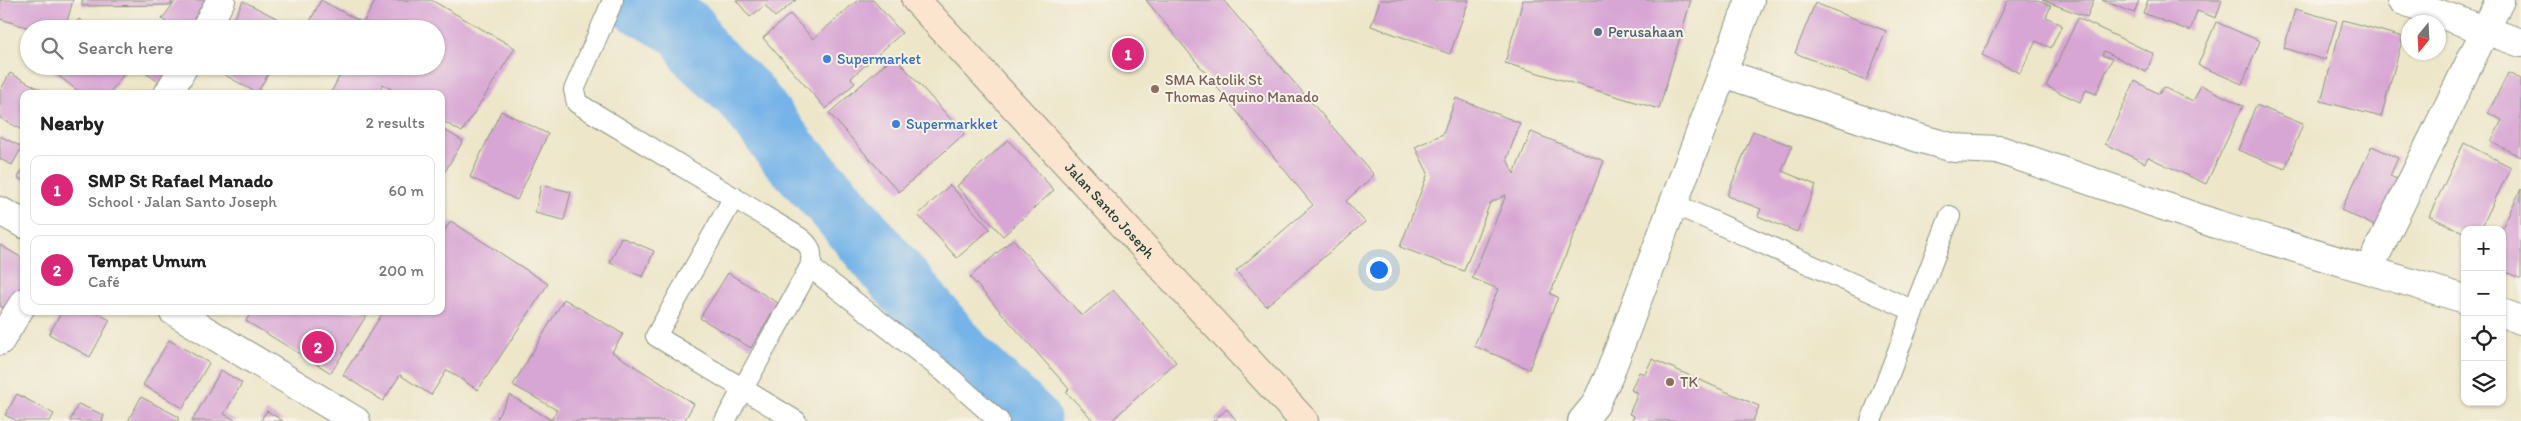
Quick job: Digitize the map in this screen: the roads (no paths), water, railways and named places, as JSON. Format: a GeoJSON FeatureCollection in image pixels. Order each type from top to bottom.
{"type":"FeatureCollection","features":[{"type":"Feature","properties":{"kind":"main road","name":"Jalan Santo Joseph"},"geometry":{"type":"LineString","coordinates":[[916,0],[1304,421]]}},
{"type":"Feature","properties":{"kind":"street"},"geometry":{"type":"LineString","coordinates":[[210,20],[221,0]]}},
{"type":"Feature","properties":{"kind":"street"},"geometry":{"type":"LineString","coordinates":[[1582,421],[1595,405],[1608,378],[1750,0]]}},
{"type":"Feature","properties":{"kind":"street"},"geometry":{"type":"LineString","coordinates":[[2401,0],[2521,43]]}},
{"type":"Feature","properties":{"kind":"street"},"geometry":{"type":"LineString","coordinates":[[2368,269],[2500,0]]}},
{"type":"Feature","properties":{"kind":"street"},"geometry":{"type":"LineString","coordinates":[[1723,73],[1930,142],[1954,148],[2000,150],[2216,224],[2461,298]]}},
{"type":"Feature","properties":{"kind":"street"},"geometry":{"type":"LineString","coordinates":[[170,90],[179,75]]}},
{"type":"Feature","properties":{"kind":"street"},"geometry":{"type":"LineString","coordinates":[[0,211],[20,222]]}},
{"type":"Feature","properties":{"kind":"street"},"geometry":{"type":"LineString","coordinates":[[0,341],[20,308]]}},
{"type":"Feature","properties":{"kind":"street"},"geometry":{"type":"LineString","coordinates":[[2506,314],[2521,320]]}},
{"type":"Feature","properties":{"kind":"street"},"geometry":{"type":"LineString","coordinates":[[180,315],[356,421]]}},
{"type":"Feature","properties":{"kind":"lane"},"geometry":{"type":"LineString","coordinates":[[610,8],[574,90],[575,100],[804,240],[811,249],[813,256],[810,267],[725,421]]}},
{"type":"Feature","properties":{"kind":"lane"},"geometry":{"type":"LineString","coordinates":[[734,197],[656,336],[742,390],[796,421]]}},
{"type":"Feature","properties":{"kind":"lane"},"geometry":{"type":"LineString","coordinates":[[1674,204],[1912,310]]}},
{"type":"Feature","properties":{"kind":"lane"},"geometry":{"type":"LineString","coordinates":[[1870,421],[1950,216]]}},
{"type":"Feature","properties":{"kind":"lane"},"geometry":{"type":"LineString","coordinates":[[810,267],[943,371],[999,421]]}},
{"type":"Feature","properties":{"kind":"waterway"},"geometry":{"type":"LineString","coordinates":[[634,0],[687,30],[700,53],[746,96],[788,152],[836,204],[969,364],[1030,421]]}},
{"type":"Feature","properties":{"kind":"place","name":"Perusahaan"},"geometry":{"type":"Point","coordinates":[1598,32]}},
{"type":"Feature","properties":{"kind":"place","name":"SMP St Rafael Manado"},"geometry":{"type":"Point","coordinates":[1128,54]}},
{"type":"Feature","properties":{"kind":"place","name":"Supermarket"},"geometry":{"type":"Point","coordinates":[827,59]}},
{"type":"Feature","properties":{"kind":"place","name":"SMA Katolik St Thomas Aquino Manado"},"geometry":{"type":"Point","coordinates":[1155,89]}},
{"type":"Feature","properties":{"kind":"place","name":"Supermarkket"},"geometry":{"type":"Point","coordinates":[896,124]}},
{"type":"Feature","properties":{"kind":"place","name":"Tempat Umum"},"geometry":{"type":"Point","coordinates":[318,347]}},
{"type":"Feature","properties":{"kind":"place","name":"TK"},"geometry":{"type":"Point","coordinates":[1670,382]}}]}
